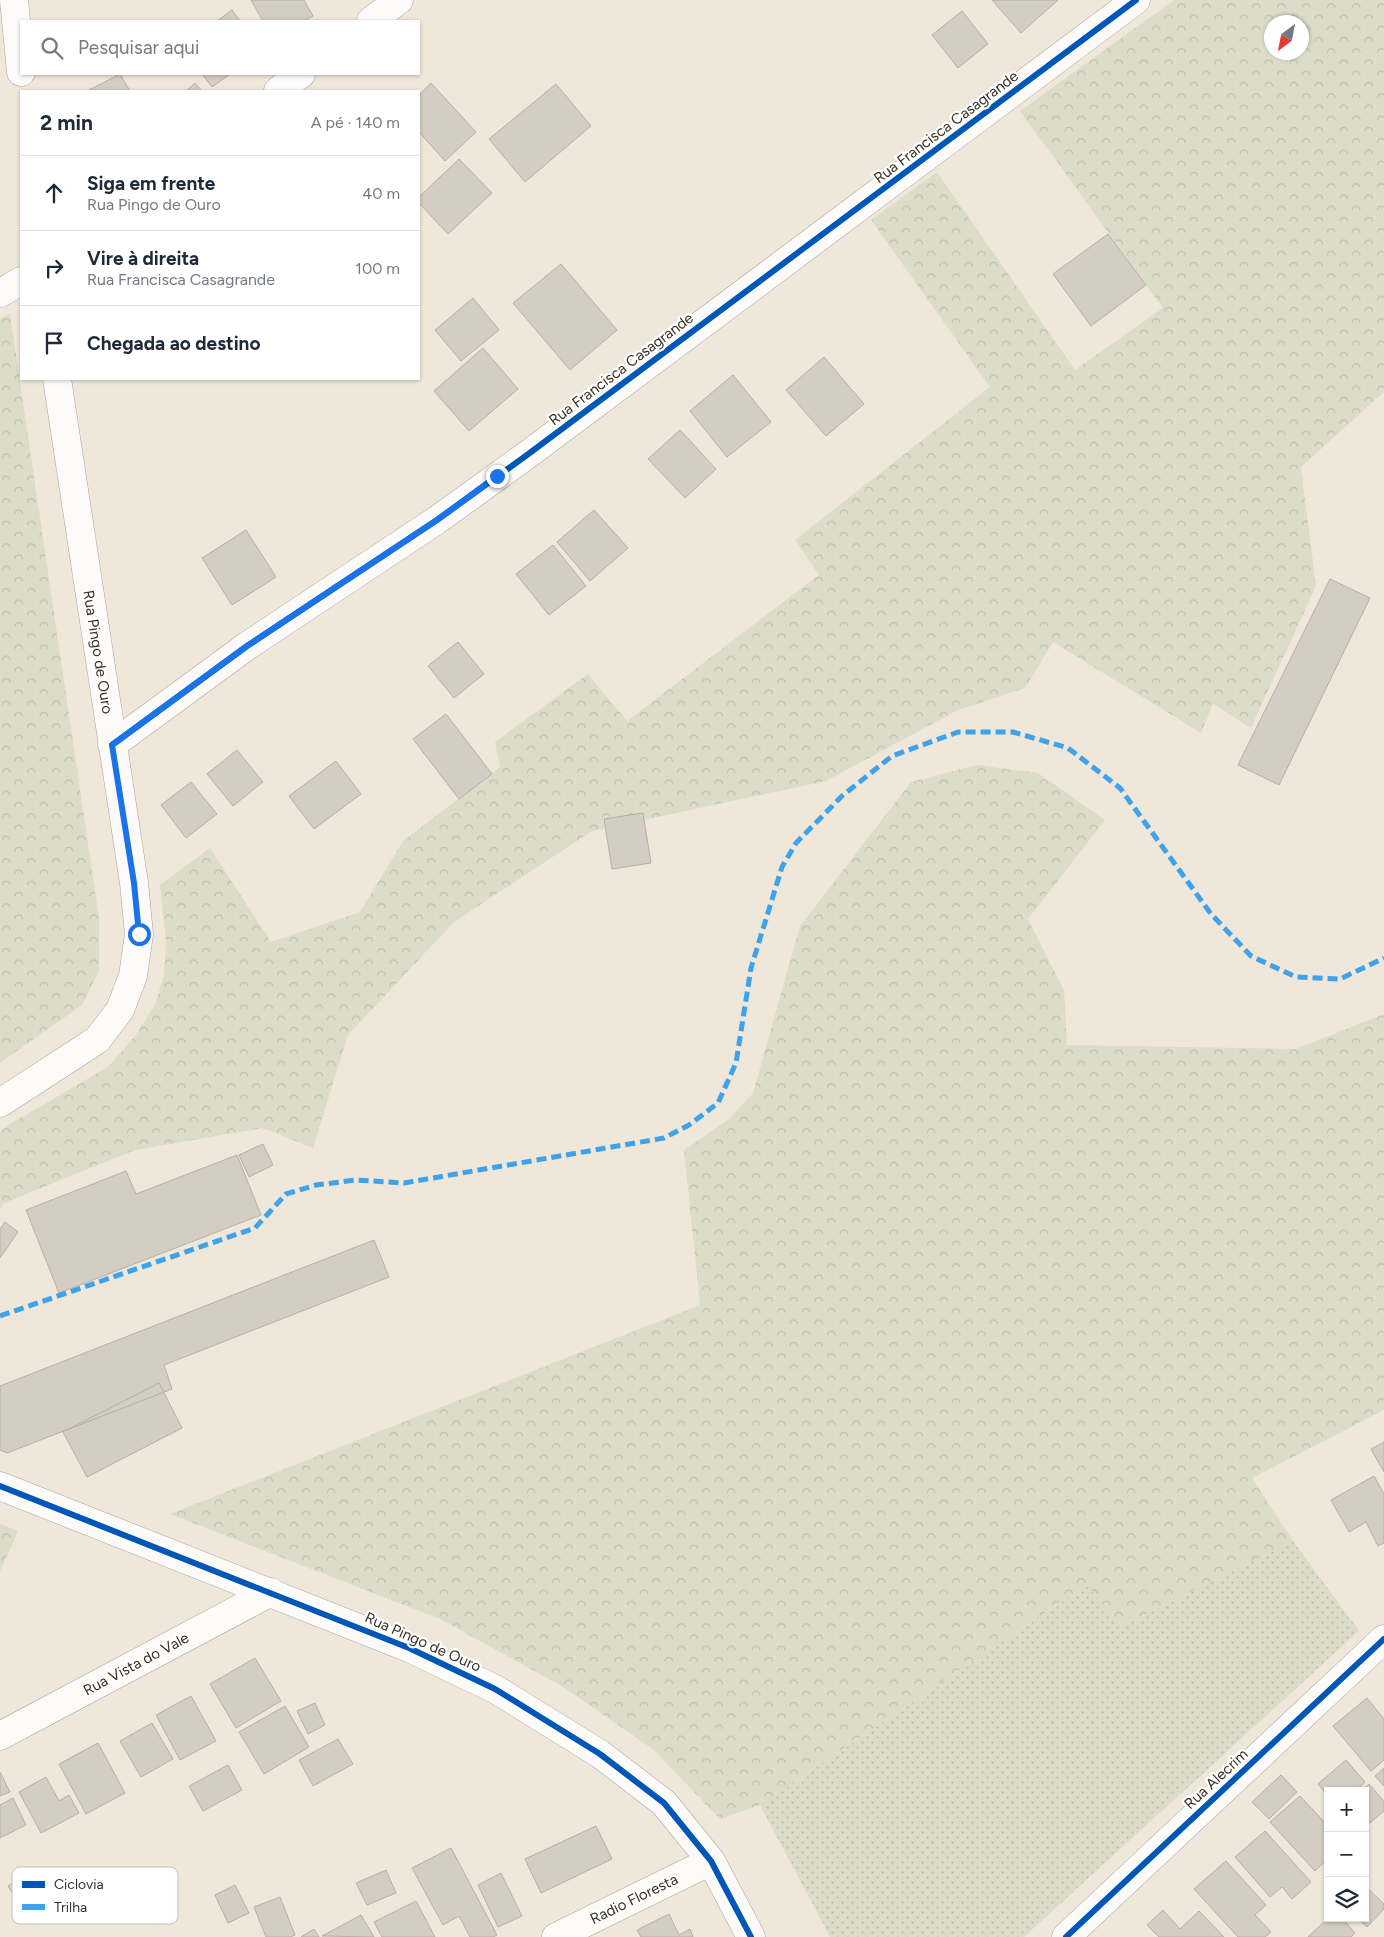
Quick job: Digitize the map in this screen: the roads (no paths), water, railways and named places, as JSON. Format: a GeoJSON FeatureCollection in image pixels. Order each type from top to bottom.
{"type":"FeatureCollection","features":[{"type":"Feature","properties":{"kind":"street"},"geometry":{"type":"LineString","coordinates":[[14,0],[20,63]]}},
{"type":"Feature","properties":{"kind":"street"},"geometry":{"type":"LineString","coordinates":[[372,20],[399,0]]}},
{"type":"Feature","properties":{"kind":"street","name":"Rua Francisca Casagrande"},"geometry":{"type":"LineString","coordinates":[[112,745],[247,646],[437,520],[528,455],[1136,0]]}},
{"type":"Feature","properties":{"kind":"street"},"geometry":{"type":"LineString","coordinates":[[21,75],[23,90]]}},
{"type":"Feature","properties":{"kind":"street"},"geometry":{"type":"LineString","coordinates":[[279,90],[300,75]]}},
{"type":"Feature","properties":{"kind":"street"},"geometry":{"type":"LineString","coordinates":[[0,294],[20,282]]}},
{"type":"Feature","properties":{"kind":"street","name":"Rua Pingo de Ouro"},"geometry":{"type":"LineString","coordinates":[[0,1103],[97,1040],[120,1010],[133,976],[139,934],[135,892],[57,380]]}},
{"type":"Feature","properties":{"kind":"street","name":"Rua Pingo de Ouro"},"geometry":{"type":"LineString","coordinates":[[0,1486],[409,1648],[495,1689],[600,1754],[664,1802],[711,1861],[751,1937]]}},
{"type":"Feature","properties":{"kind":"street","name":"Rua Vista do Vale"},"geometry":{"type":"LineString","coordinates":[[0,1736],[271,1592]]}},
{"type":"Feature","properties":{"kind":"street","name":"Rua Alecrim"},"geometry":{"type":"LineString","coordinates":[[1066,1937],[1384,1639]]}},
{"type":"Feature","properties":{"kind":"street","name":"Radio Floresta"},"geometry":{"type":"LineString","coordinates":[[556,1937],[711,1861]]}}]}
